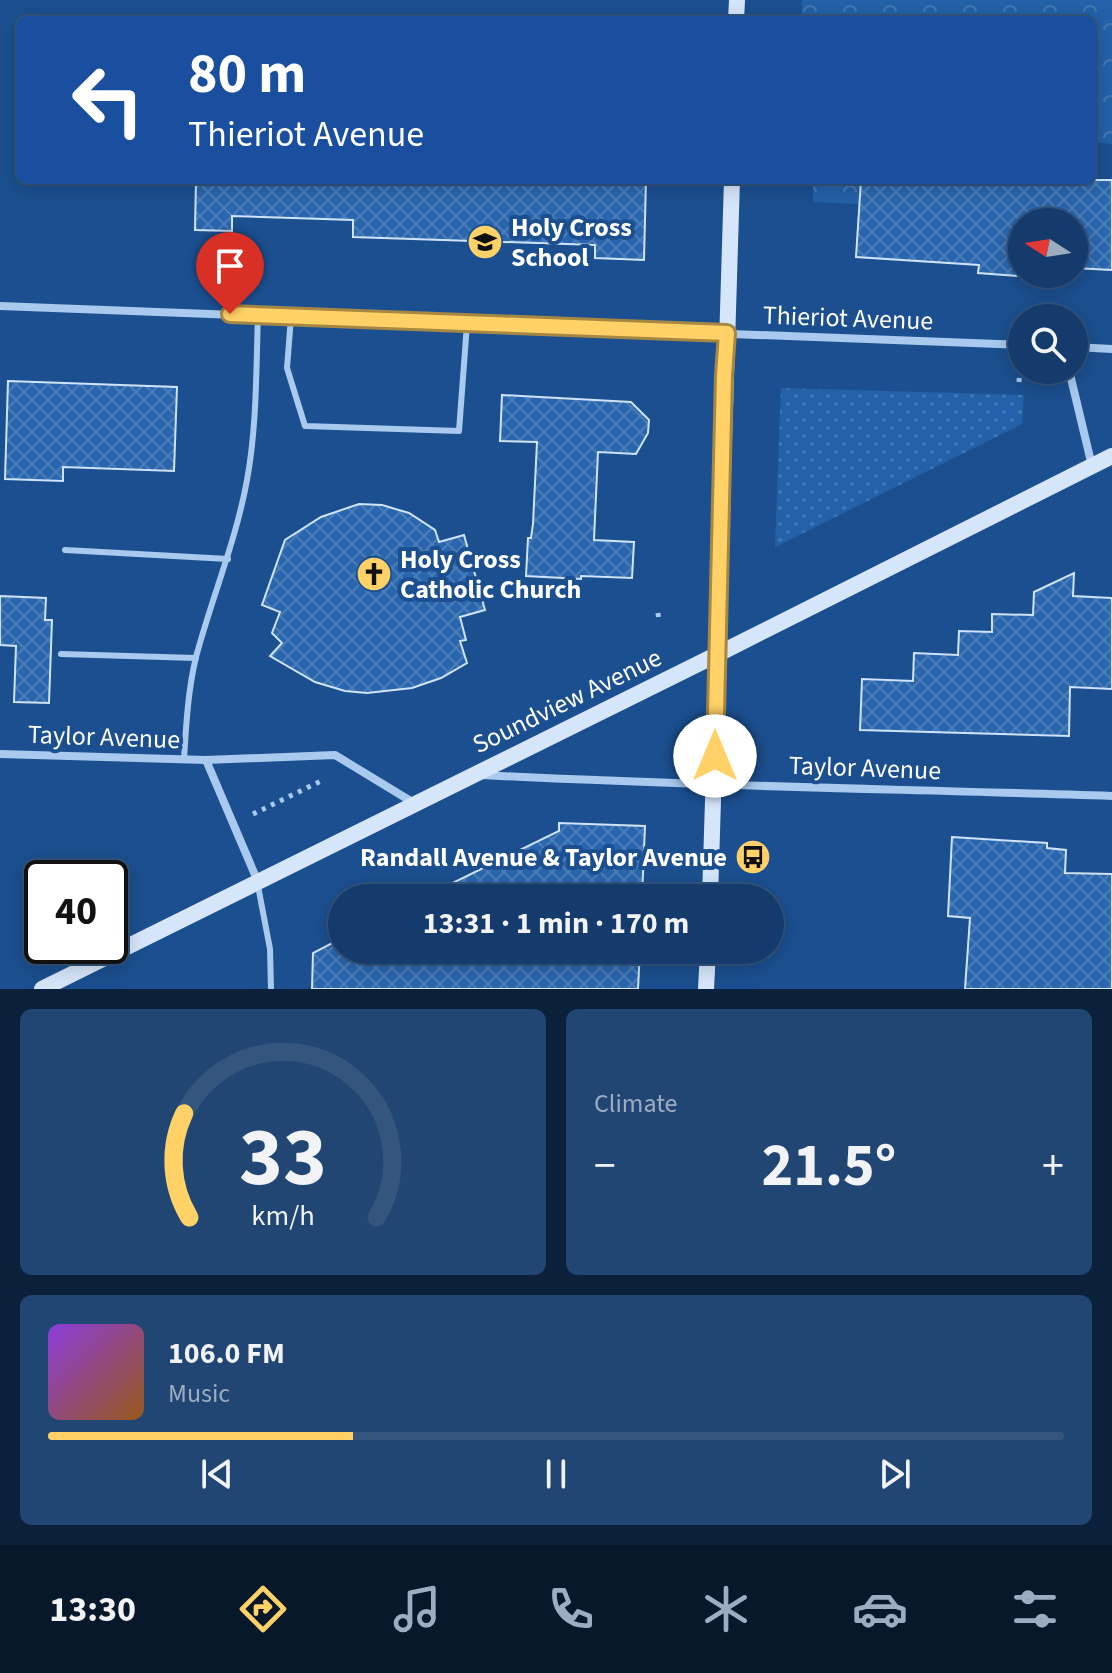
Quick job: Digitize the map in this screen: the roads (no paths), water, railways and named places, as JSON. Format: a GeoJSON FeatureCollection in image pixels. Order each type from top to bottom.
{"type":"FeatureCollection","features":[{"type":"Feature","properties":{"kind":"main road"},"geometry":{"type":"LineString","coordinates":[[711,884],[732,184]]}},
{"type":"Feature","properties":{"kind":"main road","name":"Soundview Avenue"},"geometry":{"type":"LineString","coordinates":[[42,989],[1112,456]]}},
{"type":"Feature","properties":{"kind":"main road"},"geometry":{"type":"LineString","coordinates":[[706,989],[707,964]]}},
{"type":"Feature","properties":{"kind":"street","name":"Thieriot Avenue"},"geometry":{"type":"LineString","coordinates":[[0,306],[1008,344]]}},
{"type":"Feature","properties":{"kind":"street"},"geometry":{"type":"LineString","coordinates":[[1088,348],[1112,349]]}},
{"type":"Feature","properties":{"kind":"street"},"geometry":{"type":"LineString","coordinates":[[1072,384],[1092,466]]}},
{"type":"Feature","properties":{"kind":"street","name":"Taylor Avenue"},"geometry":{"type":"LineString","coordinates":[[0,754],[184,760],[335,755],[414,804]]}},
{"type":"Feature","properties":{"kind":"street","name":"Taylor Avenue"},"geometry":{"type":"LineString","coordinates":[[206,760],[258,882]]}},
{"type":"Feature","properties":{"kind":"street","name":"Taylor Avenue"},"geometry":{"type":"LineString","coordinates":[[473,774],[715,786],[1112,796]]}},
{"type":"Feature","properties":{"kind":"lane"},"geometry":{"type":"LineString","coordinates":[[184,760],[186,721],[196,658],[228,559],[247,479],[257,376],[258,315]]}},
{"type":"Feature","properties":{"kind":"lane"},"geometry":{"type":"LineString","coordinates":[[291,317],[287,368],[305,426],[321,427],[459,431],[467,324]]}},
{"type":"Feature","properties":{"kind":"lane"},"geometry":{"type":"LineString","coordinates":[[65,550],[228,559]]}},
{"type":"Feature","properties":{"kind":"lane"},"geometry":{"type":"LineString","coordinates":[[61,654],[196,658]]}},
{"type":"Feature","properties":{"kind":"lane"},"geometry":{"type":"LineString","coordinates":[[258,882],[270,949],[271,989]]}},
{"type":"Feature","properties":{"kind":"place","name":"Holy Cross School"},"geometry":{"type":"Point","coordinates":[485,242]}},
{"type":"Feature","properties":{"kind":"place","name":"Holy Cross Catholic Church"},"geometry":{"type":"Point","coordinates":[374,574]}},
{"type":"Feature","properties":{"kind":"place","name":"Randall Avenue & Taylor Avenue"},"geometry":{"type":"Point","coordinates":[753,857]}}]}
